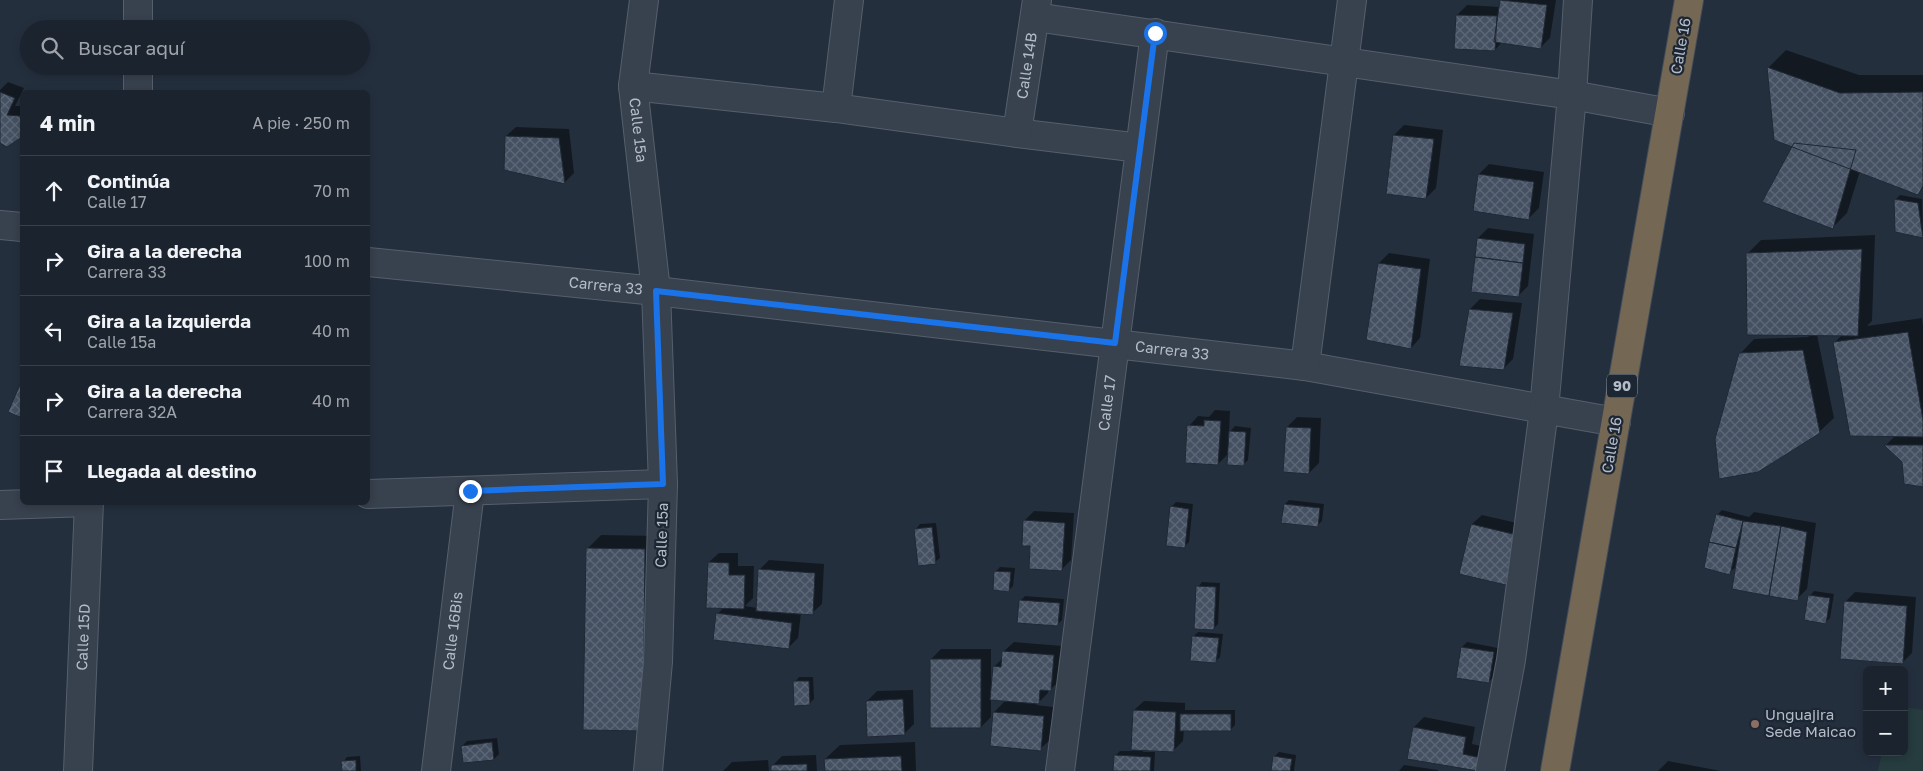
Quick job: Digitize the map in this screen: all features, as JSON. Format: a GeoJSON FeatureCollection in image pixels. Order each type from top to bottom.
{"type":"FeatureCollection","features":[{"type":"Feature","properties":{"kind":"highway","name":"Calle 16"},"geometry":{"type":"LineString","coordinates":[[1555,771],[1689,0]]}},
{"type":"Feature","properties":{"kind":"street"},"geometry":{"type":"LineString","coordinates":[[138,0],[138,20]]}},
{"type":"Feature","properties":{"kind":"street","name":"Calle 15a"},"geometry":{"type":"LineString","coordinates":[[644,0],[633,86],[656,291],[663,484],[658,662],[648,771]]}},
{"type":"Feature","properties":{"kind":"street"},"geometry":{"type":"LineString","coordinates":[[836,108],[849,0]]}},
{"type":"Feature","properties":{"kind":"street"},"geometry":{"type":"LineString","coordinates":[[1305,366],[1352,0]]}},
{"type":"Feature","properties":{"kind":"street"},"geometry":{"type":"LineString","coordinates":[[1490,771],[1511,660],[1544,410],[1572,95],[1578,0]]}},
{"type":"Feature","properties":{"kind":"street"},"geometry":{"type":"LineString","coordinates":[[1036,8],[1155,33],[1572,95],[1670,113]]}},
{"type":"Feature","properties":{"kind":"street","name":"Calle 14B"},"geometry":{"type":"LineString","coordinates":[[1018,133],[1036,8]]}},
{"type":"Feature","properties":{"kind":"street","name":"Calle 17"},"geometry":{"type":"LineString","coordinates":[[1060,771],[1155,33]]}},
{"type":"Feature","properties":{"kind":"street"},"geometry":{"type":"LineString","coordinates":[[138,75],[138,90]]}},
{"type":"Feature","properties":{"kind":"street"},"geometry":{"type":"LineString","coordinates":[[633,86],[836,108],[1140,148]]}},
{"type":"Feature","properties":{"kind":"street"},"geometry":{"type":"LineString","coordinates":[[0,225],[20,227]]}},
{"type":"Feature","properties":{"kind":"street","name":"Carrera 33"},"geometry":{"type":"LineString","coordinates":[[370,262],[656,291],[1305,366],[1616,422]]}},
{"type":"Feature","properties":{"kind":"street"},"geometry":{"type":"LineString","coordinates":[[370,494],[663,484]]}},
{"type":"Feature","properties":{"kind":"street","name":"Calle 16Bis"},"geometry":{"type":"LineString","coordinates":[[436,771],[470,491]]}},
{"type":"Feature","properties":{"kind":"street"},"geometry":{"type":"LineString","coordinates":[[0,505],[20,504]]}},
{"type":"Feature","properties":{"kind":"street","name":"Calle 15D"},"geometry":{"type":"LineString","coordinates":[[78,771],[89,505]]}},
{"type":"Feature","properties":{"kind":"green space"},"geometry":{"type":"Polygon","coordinates":[[[1908,708],[1923,710],[1923,771],[1878,771],[1881,756],[1908,756],[1908,708]]]}},
{"type":"Feature","properties":{"kind":"building"},"geometry":{"type":"Polygon","coordinates":[[[1500,0],[1547,5],[1541,49],[1494,42],[1500,0]]]}},
{"type":"Feature","properties":{"kind":"building"},"geometry":{"type":"Polygon","coordinates":[[[1456,15],[1497,16],[1495,51],[1454,49],[1456,15]]]}},
{"type":"Feature","properties":{"kind":"building"},"geometry":{"type":"Polygon","coordinates":[[[1767,67],[1840,93],[1923,92],[1923,186],[1918,195],[1774,140],[1767,67]]]}},
{"type":"Feature","properties":{"kind":"building"},"geometry":{"type":"Polygon","coordinates":[[[0,92],[15,98],[7,115],[20,116],[20,138],[7,147],[0,143],[0,92]]]}},
{"type":"Feature","properties":{"kind":"building"},"geometry":{"type":"Polygon","coordinates":[[[1393,135],[1434,139],[1426,199],[1386,194],[1393,135]]]}},
{"type":"Feature","properties":{"kind":"building"},"geometry":{"type":"Polygon","coordinates":[[[505,136],[559,138],[565,184],[504,170],[505,136]]]}},
{"type":"Feature","properties":{"kind":"building"},"geometry":{"type":"Polygon","coordinates":[[[1794,143],[1856,150],[1833,229],[1762,202],[1794,143]]]}},
{"type":"Feature","properties":{"kind":"building"},"geometry":{"type":"Polygon","coordinates":[[[1478,174],[1534,182],[1529,220],[1473,211],[1478,174]]]}},
{"type":"Feature","properties":{"kind":"building"},"geometry":{"type":"Polygon","coordinates":[[[1894,199],[1918,203],[1923,238],[1895,232],[1894,199]]]}},
{"type":"Feature","properties":{"kind":"building"},"geometry":{"type":"Polygon","coordinates":[[[1477,238],[1525,244],[1523,263],[1475,257],[1477,238]]]}},
{"type":"Feature","properties":{"kind":"building"},"geometry":{"type":"Polygon","coordinates":[[[1862,249],[1858,336],[1747,335],[1746,253],[1862,249]]]}},
{"type":"Feature","properties":{"kind":"building"},"geometry":{"type":"Polygon","coordinates":[[[1475,257],[1523,263],[1519,297],[1471,292],[1475,257]]]}},
{"type":"Feature","properties":{"kind":"building"},"geometry":{"type":"Polygon","coordinates":[[[1378,263],[1421,269],[1411,349],[1366,340],[1378,263]]]}},
{"type":"Feature","properties":{"kind":"building"},"geometry":{"type":"Polygon","coordinates":[[[1469,309],[1513,313],[1504,370],[1459,366],[1469,309]]]}},
{"type":"Feature","properties":{"kind":"building"},"geometry":{"type":"Polygon","coordinates":[[[1908,332],[1923,420],[1923,437],[1850,436],[1833,342],[1908,332]]]}},
{"type":"Feature","properties":{"kind":"building"},"geometry":{"type":"Polygon","coordinates":[[[1803,350],[1820,433],[1758,472],[1719,479],[1715,439],[1739,353],[1803,350]]]}},
{"type":"Feature","properties":{"kind":"building"},"geometry":{"type":"Polygon","coordinates":[[[20,385],[20,417],[8,412],[20,385]]]}},
{"type":"Feature","properties":{"kind":"building"},"geometry":{"type":"Polygon","coordinates":[[[1204,420],[1221,421],[1218,465],[1185,463],[1187,425],[1204,426],[1204,420]]]}},
{"type":"Feature","properties":{"kind":"building"},"geometry":{"type":"Polygon","coordinates":[[[1286,427],[1311,428],[1309,474],[1283,472],[1286,427]]]}},
{"type":"Feature","properties":{"kind":"building"},"geometry":{"type":"Polygon","coordinates":[[[1229,431],[1246,432],[1244,466],[1227,465],[1229,431]]]}},
{"type":"Feature","properties":{"kind":"building"},"geometry":{"type":"Polygon","coordinates":[[[1884,445],[1923,445],[1923,487],[1904,484],[1902,462],[1884,445]]]}},
{"type":"Feature","properties":{"kind":"building"},"geometry":{"type":"Polygon","coordinates":[[[1284,504],[1320,508],[1318,527],[1281,523],[1284,504]]]}},
{"type":"Feature","properties":{"kind":"building"},"geometry":{"type":"Polygon","coordinates":[[[1170,506],[1189,509],[1185,548],[1166,546],[1170,506]]]}},
{"type":"Feature","properties":{"kind":"building"},"geometry":{"type":"Polygon","coordinates":[[[1716,514],[1743,521],[1736,548],[1709,542],[1716,514]]]}},
{"type":"Feature","properties":{"kind":"building"},"geometry":{"type":"Polygon","coordinates":[[[1023,520],[1065,523],[1062,571],[1029,569],[1030,546],[1022,546],[1023,520]]]}},
{"type":"Feature","properties":{"kind":"building"},"geometry":{"type":"Polygon","coordinates":[[[1743,521],[1781,526],[1769,596],[1732,589],[1743,521]]]}},
{"type":"Feature","properties":{"kind":"building"},"geometry":{"type":"Polygon","coordinates":[[[1471,524],[1517,535],[1506,585],[1459,574],[1471,524]]]}},
{"type":"Feature","properties":{"kind":"building"},"geometry":{"type":"Polygon","coordinates":[[[1781,526],[1807,532],[1798,601],[1769,596],[1781,526]]]}},
{"type":"Feature","properties":{"kind":"building"},"geometry":{"type":"Polygon","coordinates":[[[932,527],[936,564],[918,566],[914,529],[932,527]]]}},
{"type":"Feature","properties":{"kind":"building"},"geometry":{"type":"Polygon","coordinates":[[[1709,542],[1736,548],[1730,575],[1704,568],[1709,542]]]}},
{"type":"Feature","properties":{"kind":"building"},"geometry":{"type":"Polygon","coordinates":[[[586,548],[645,549],[643,731],[583,730],[586,548]]]}},
{"type":"Feature","properties":{"kind":"building"},"geometry":{"type":"Polygon","coordinates":[[[708,562],[729,563],[729,575],[745,575],[744,609],[706,608],[708,562]]]}},
{"type":"Feature","properties":{"kind":"building"},"geometry":{"type":"Polygon","coordinates":[[[758,569],[815,573],[813,615],[756,611],[758,569]]]}},
{"type":"Feature","properties":{"kind":"building"},"geometry":{"type":"Polygon","coordinates":[[[994,571],[1011,572],[1009,592],[993,590],[994,571]]]}},
{"type":"Feature","properties":{"kind":"building"},"geometry":{"type":"Polygon","coordinates":[[[1196,586],[1216,587],[1214,630],[1194,629],[1196,586]]]}},
{"type":"Feature","properties":{"kind":"building"},"geometry":{"type":"Polygon","coordinates":[[[1808,595],[1830,598],[1826,624],[1804,620],[1808,595]]]}},
{"type":"Feature","properties":{"kind":"building"},"geometry":{"type":"Polygon","coordinates":[[[1019,600],[1060,603],[1058,626],[1017,623],[1019,600]]]}},
{"type":"Feature","properties":{"kind":"building"},"geometry":{"type":"Polygon","coordinates":[[[1844,601],[1907,606],[1903,664],[1840,659],[1844,601]]]}},
{"type":"Feature","properties":{"kind":"building"},"geometry":{"type":"Polygon","coordinates":[[[716,613],[792,623],[789,649],[713,640],[716,613]]]}},
{"type":"Feature","properties":{"kind":"building"},"geometry":{"type":"Polygon","coordinates":[[[1192,636],[1219,638],[1216,663],[1190,661],[1192,636]]]}},
{"type":"Feature","properties":{"kind":"building"},"geometry":{"type":"Polygon","coordinates":[[[1461,647],[1494,652],[1489,683],[1456,678],[1461,647]]]}},
{"type":"Feature","properties":{"kind":"building"},"geometry":{"type":"Polygon","coordinates":[[[1002,651],[1054,655],[1051,691],[1040,690],[1039,704],[990,700],[993,666],[1001,667],[1002,651]]]}},
{"type":"Feature","properties":{"kind":"building"},"geometry":{"type":"Polygon","coordinates":[[[930,659],[981,659],[981,728],[930,728],[930,659]]]}},
{"type":"Feature","properties":{"kind":"building"},"geometry":{"type":"Polygon","coordinates":[[[793,681],[809,681],[810,705],[794,706],[793,681]]]}},
{"type":"Feature","properties":{"kind":"building"},"geometry":{"type":"Polygon","coordinates":[[[903,699],[905,735],[867,737],[866,701],[903,699]]]}},
{"type":"Feature","properties":{"kind":"building"},"geometry":{"type":"Polygon","coordinates":[[[1133,710],[1176,712],[1174,752],[1131,750],[1133,710]]]}},
{"type":"Feature","properties":{"kind":"building"},"geometry":{"type":"Polygon","coordinates":[[[993,712],[1044,716],[1041,751],[990,746],[993,712]]]}},
{"type":"Feature","properties":{"kind":"building"},"geometry":{"type":"Polygon","coordinates":[[[1180,714],[1231,714],[1231,731],[1180,731],[1180,714]]]}},
{"type":"Feature","properties":{"kind":"building"},"geometry":{"type":"Polygon","coordinates":[[[1413,727],[1466,737],[1463,754],[1481,758],[1478,771],[1407,759],[1413,727]]]}},
{"type":"Feature","properties":{"kind":"building"},"geometry":{"type":"Polygon","coordinates":[[[492,742],[494,760],[463,763],[461,746],[492,742]]]}},
{"type":"Feature","properties":{"kind":"building"},"geometry":{"type":"Polygon","coordinates":[[[1114,755],[1151,757],[1150,771],[1113,771],[1114,755]]]}},
{"type":"Feature","properties":{"kind":"building"},"geometry":{"type":"Polygon","coordinates":[[[901,756],[902,771],[825,771],[824,759],[901,756]]]}},
{"type":"Feature","properties":{"kind":"building"},"geometry":{"type":"Polygon","coordinates":[[[1273,756],[1292,759],[1290,771],[1271,771],[1273,756]]]}},
{"type":"Feature","properties":{"kind":"building"},"geometry":{"type":"Polygon","coordinates":[[[356,760],[356,771],[342,771],[341,761],[356,760]]]}},
{"type":"Feature","properties":{"kind":"building"},"geometry":{"type":"Polygon","coordinates":[[[807,764],[807,771],[771,771],[771,765],[807,764]]]}},
{"type":"Feature","properties":{"kind":"place","name":"Unguajira Sede Maicao"},"geometry":{"type":"Point","coordinates":[1755,724]}},
{"type":"Feature","properties":{"kind":"route"},"geometry":{"type":"LineString","coordinates":[[470,491],[663,484],[656,291],[1115,343],[1155,33]]}}]}
